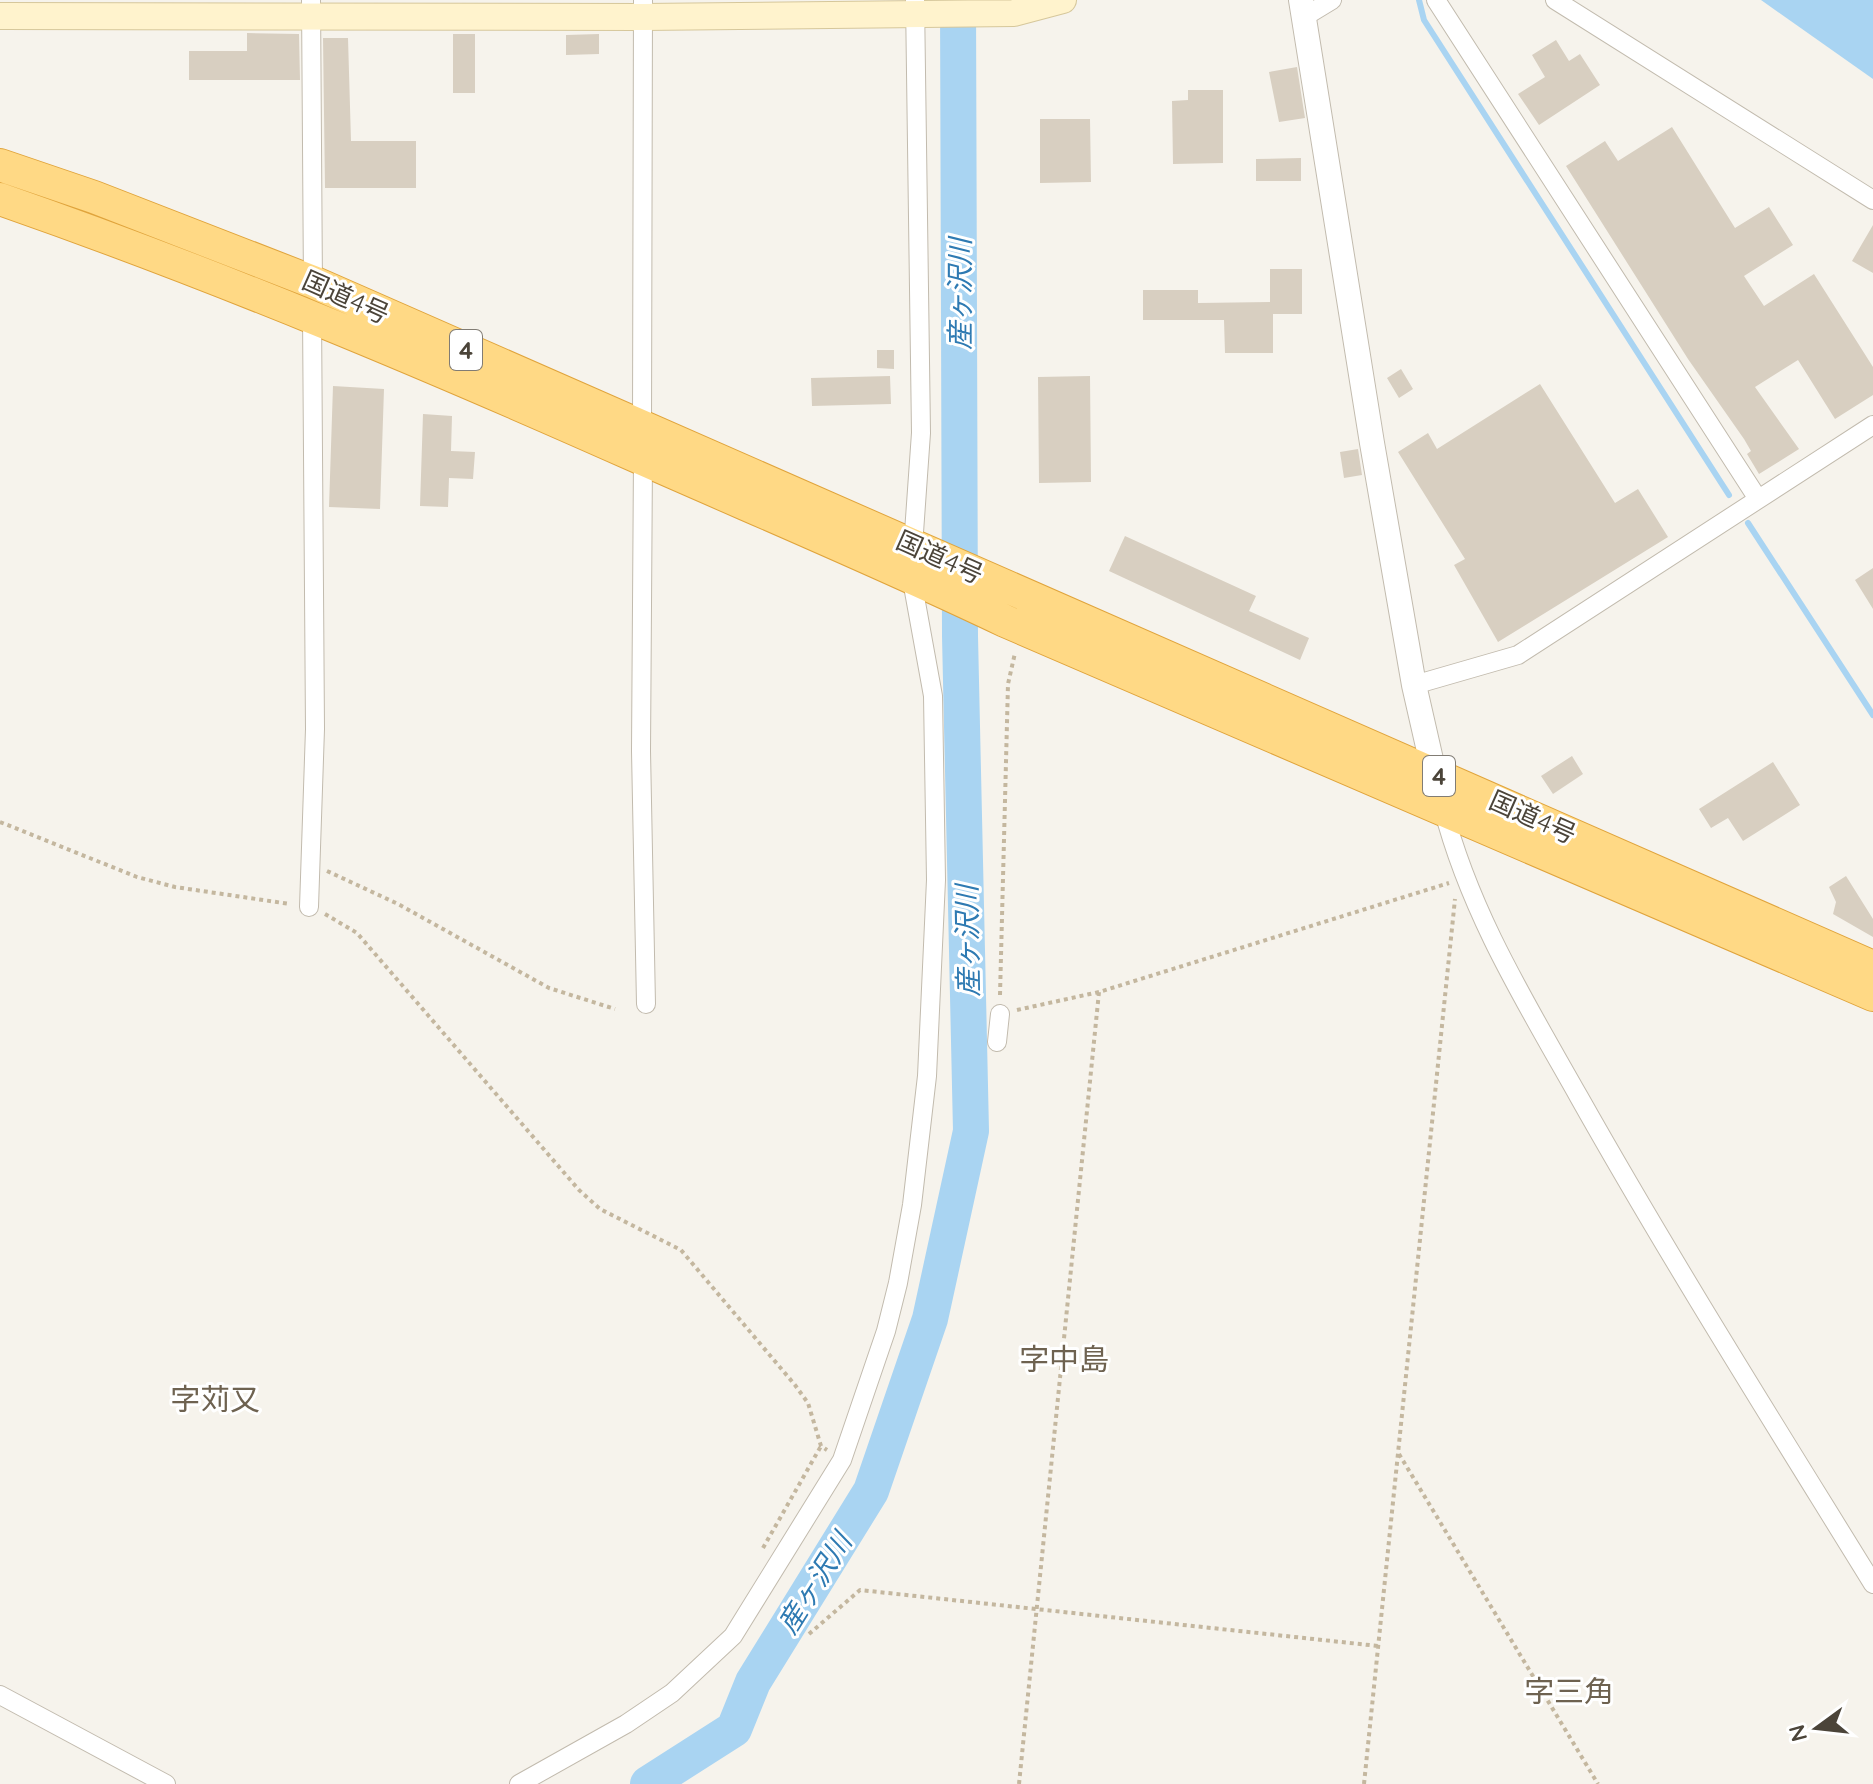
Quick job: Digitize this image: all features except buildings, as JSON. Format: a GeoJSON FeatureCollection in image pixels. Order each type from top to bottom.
{"type":"FeatureCollection","features":[{"type":"Feature","properties":{"kind":"highway","name":"国道4号"},"geometry":{"type":"LineString","coordinates":[[0,165],[94,197],[313,282],[642,425],[917,563],[1013,624],[1443,807],[1872,972]]}},
{"type":"Feature","properties":{"kind":"highway","name":"国道4号"},"geometry":{"type":"LineString","coordinates":[[0,199],[168,258],[312,316],[643,459],[917,563],[1004,585],[1434,774],[1872,972]]}},
{"type":"Feature","properties":{"kind":"main road"},"geometry":{"type":"LineString","coordinates":[[0,16],[312,8],[918,9],[1014,6],[1063,0]]}},
{"type":"Feature","properties":{"kind":"street"},"geometry":{"type":"LineString","coordinates":[[1332,0],[1303,9],[1414,685],[1434,774],[1464,879],[1492,943],[1644,1214],[1873,1584]]}},
{"type":"Feature","properties":{"kind":"street"},"geometry":{"type":"LineString","coordinates":[[1436,0],[1758,499]]}},
{"type":"Feature","properties":{"kind":"street"},"geometry":{"type":"LineString","coordinates":[[1555,0],[1873,200]]}},
{"type":"Feature","properties":{"kind":"street"},"geometry":{"type":"LineString","coordinates":[[309,907],[315,729],[312,8]]}},
{"type":"Feature","properties":{"kind":"street"},"geometry":{"type":"LineString","coordinates":[[642,425],[643,9]]}},
{"type":"Feature","properties":{"kind":"street"},"geometry":{"type":"LineString","coordinates":[[519,1784],[626,1724],[672,1693],[733,1636],[842,1460],[886,1331],[898,1283],[912,1205],[927,1076],[936,880],[935,717],[917,563],[921,433],[918,9]]}},
{"type":"Feature","properties":{"kind":"street"},"geometry":{"type":"LineString","coordinates":[[1414,685],[1518,655],[1873,425]]}},
{"type":"Feature","properties":{"kind":"street"},"geometry":{"type":"LineString","coordinates":[[643,459],[641,751],[646,1004]]}},
{"type":"Feature","properties":{"kind":"street"},"geometry":{"type":"LineString","coordinates":[[997,1042],[1000,1014]]}},
{"type":"Feature","properties":{"kind":"street"},"geometry":{"type":"LineString","coordinates":[[0,1695],[166,1784]]}},
{"type":"Feature","properties":{"kind":"path"},"geometry":{"type":"LineString","coordinates":[[1013,624],[1008,684],[1000,1014],[1099,992],[1464,879]]}},
{"type":"Feature","properties":{"kind":"path"},"geometry":{"type":"LineString","coordinates":[[0,822],[137,877],[175,887],[309,907],[357,933],[545,1154],[590,1200],[600,1209],[681,1250],[795,1385],[808,1403],[821,1446],[842,1460]]}},
{"type":"Feature","properties":{"kind":"path"},"geometry":{"type":"LineString","coordinates":[[311,863],[398,904],[549,988],[615,1009]]}},
{"type":"Feature","properties":{"kind":"path"},"geometry":{"type":"LineString","coordinates":[[1364,1784],[1453,901],[1464,879]]}},
{"type":"Feature","properties":{"kind":"path"},"geometry":{"type":"LineString","coordinates":[[1019,1784],[1099,992]]}},
{"type":"Feature","properties":{"kind":"path"},"geometry":{"type":"LineString","coordinates":[[760,1553],[821,1446]]}},
{"type":"Feature","properties":{"kind":"path"},"geometry":{"type":"LineString","coordinates":[[1398,1452],[1598,1784]]}},
{"type":"Feature","properties":{"kind":"path"},"geometry":{"type":"LineString","coordinates":[[809,1634],[860,1590],[1378,1646]]}},
{"type":"Feature","properties":{"kind":"water"},"geometry":{"type":"Polygon","coordinates":[[[1761,0],[1873,0],[1873,79],[1761,0]]]}},
{"type":"Feature","properties":{"kind":"waterway","name":"産ヶ沢川"},"geometry":{"type":"LineString","coordinates":[[648,1784],[734,1729],[753,1682],[871,1491],[930,1319],[971,1131],[960,636],[958,0]]}},
{"type":"Feature","properties":{"kind":"waterway"},"geometry":{"type":"LineString","coordinates":[[1419,0],[1424,20],[1729,495]]}},
{"type":"Feature","properties":{"kind":"waterway"},"geometry":{"type":"LineString","coordinates":[[1748,523],[1873,715]]}},
{"type":"Feature","properties":{"kind":"district","name":"字中島"},"geometry":{"type":"Point","coordinates":[1064,1359]}},
{"type":"Feature","properties":{"kind":"district","name":"字苅又"},"geometry":{"type":"Point","coordinates":[215,1399]}},
{"type":"Feature","properties":{"kind":"district","name":"字三角"},"geometry":{"type":"Point","coordinates":[1569,1691]}}]}
